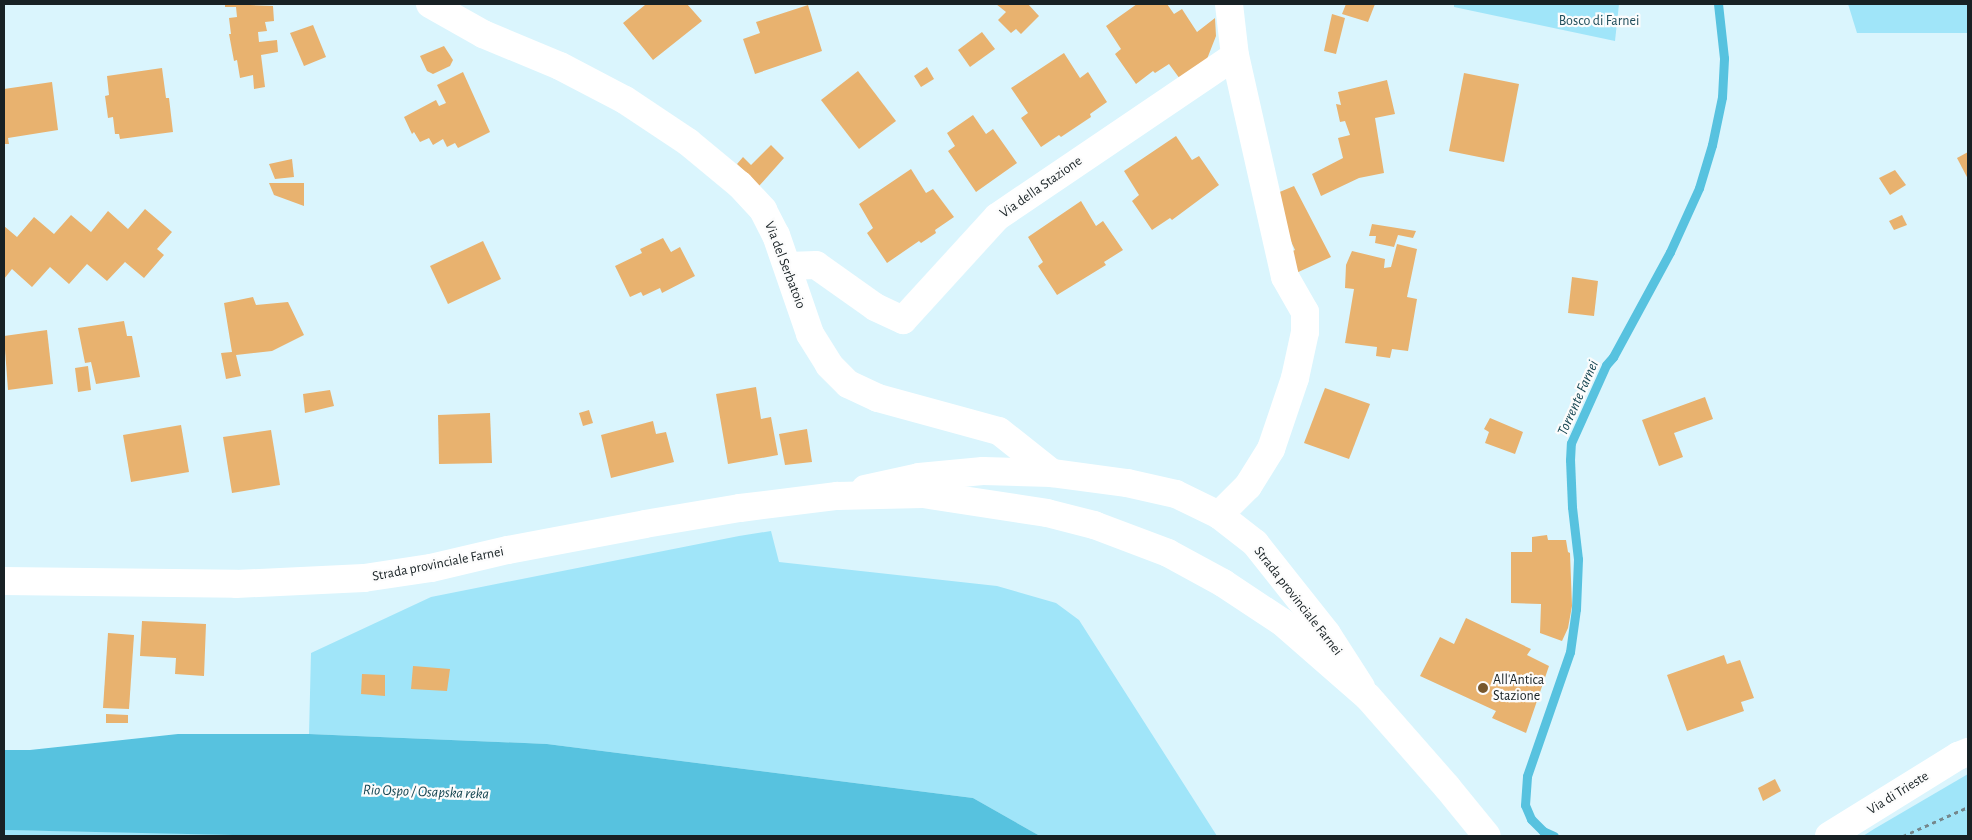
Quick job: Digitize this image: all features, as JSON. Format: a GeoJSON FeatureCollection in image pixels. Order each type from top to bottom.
{"type":"FeatureCollection","features":[{"type":"Feature","properties":{"kind":"street","name":"Via del Serbatoio"},"geometry":{"type":"LineString","coordinates":[[430,4],[483,34],[560,66],[625,100],[688,142],[740,185],[763,210],[788,266],[810,334],[828,365],[848,384],[878,398],[1000,431],[1052,473]]}},
{"type":"Feature","properties":{"kind":"street"},"geometry":{"type":"LineString","coordinates":[[1219,515],[1248,486],[1271,448],[1295,378],[1305,332],[1305,312],[1285,277],[1235,56],[1229,4]]}},
{"type":"Feature","properties":{"kind":"street","name":"Via della Stazione"},"geometry":{"type":"LineString","coordinates":[[788,266],[816,266],[875,307],[903,320],[997,217],[1235,56]]}},
{"type":"Feature","properties":{"kind":"street","name":"Strada provinciale Farnei"},"geometry":{"type":"LineString","coordinates":[[837,496],[919,477],[983,471],[1052,473],[1127,483],[1176,494],[1219,515],[1255,543],[1289,583],[1327,634],[1368,697]]}},
{"type":"Feature","properties":{"kind":"street","name":"Strada provinciale Farnei"},"geometry":{"type":"LineString","coordinates":[[4,581],[236,584],[364,578],[431,568],[508,550],[645,524],[740,508],[837,496],[923,494],[1047,514],[1094,525],[1168,552],[1223,583],[1282,622],[1368,697],[1487,836]]}},
{"type":"Feature","properties":{"kind":"street","name":"Via di Trieste"},"geometry":{"type":"LineString","coordinates":[[1829,836],[1958,756],[1968,752]]}},
{"type":"Feature","properties":{"kind":"path"},"geometry":{"type":"LineString","coordinates":[[1903,836],[1968,807]]}},
{"type":"Feature","properties":{"kind":"green space","name":"Bosco di Farnei"},"geometry":{"type":"Polygon","coordinates":[[[1454,4],[1619,4],[1615,41],[1454,7],[1454,4]]]}},
{"type":"Feature","properties":{"kind":"green space"},"geometry":{"type":"Polygon","coordinates":[[[1848,4],[1968,4],[1968,33],[1857,33],[1848,4]]]}},
{"type":"Feature","properties":{"kind":"green space"},"geometry":{"type":"Polygon","coordinates":[[[771,531],[779,562],[997,586],[1056,603],[1079,620],[1217,836],[1040,836],[973,798],[547,744],[309,734],[311,653],[431,597],[771,531]]]}},
{"type":"Feature","properties":{"kind":"green space"},"geometry":{"type":"Polygon","coordinates":[[[1968,774],[1968,836],[1863,836],[1874,829],[1968,774]]]}},
{"type":"Feature","properties":{"kind":"green space"},"geometry":{"type":"Polygon","coordinates":[[[4,830],[167,833],[282,836],[4,836],[4,830]]]}},
{"type":"Feature","properties":{"kind":"water","name":"Rio Ospo / Osapska reka"},"geometry":{"type":"Polygon","coordinates":[[[178,734],[309,734],[547,744],[973,798],[1040,836],[282,836],[4,830],[4,750],[30,750],[178,734]]]}},
{"type":"Feature","properties":{"kind":"building"},"geometry":{"type":"Polygon","coordinates":[[[225,4],[273,6],[274,21],[265,22],[267,31],[258,32],[259,42],[277,40],[278,52],[261,55],[265,87],[254,89],[253,75],[240,78],[237,60],[234,61],[229,34],[231,34],[229,18],[237,17],[236,7],[225,7],[225,4]]]}},
{"type":"Feature","properties":{"kind":"building"},"geometry":{"type":"Polygon","coordinates":[[[643,4],[687,4],[702,21],[653,60],[623,23],[645,5],[643,4]]]}},
{"type":"Feature","properties":{"kind":"building"},"geometry":{"type":"Polygon","coordinates":[[[996,4],[1028,4],[1039,16],[1021,34],[1016,29],[1011,33],[998,20],[1006,12],[996,4]]]}},
{"type":"Feature","properties":{"kind":"building"},"geometry":{"type":"Polygon","coordinates":[[[1137,4],[1167,4],[1174,14],[1182,9],[1197,32],[1215,18],[1216,36],[1207,59],[1180,79],[1169,64],[1155,73],[1153,71],[1136,84],[1115,54],[1121,49],[1106,26],[1137,4]]]}},
{"type":"Feature","properties":{"kind":"building"},"geometry":{"type":"Polygon","coordinates":[[[1346,4],[1375,4],[1368,22],[1342,14],[1346,4]]]}},
{"type":"Feature","properties":{"kind":"building"},"geometry":{"type":"Polygon","coordinates":[[[808,5],[822,51],[755,74],[743,39],[760,33],[756,22],[808,5]]]}},
{"type":"Feature","properties":{"kind":"building"},"geometry":{"type":"Polygon","coordinates":[[[1332,14],[1345,18],[1336,54],[1324,51],[1332,14]]]}},
{"type":"Feature","properties":{"kind":"building"},"geometry":{"type":"Polygon","coordinates":[[[313,25],[326,57],[304,66],[290,33],[313,25]]]}},
{"type":"Feature","properties":{"kind":"building"},"geometry":{"type":"Polygon","coordinates":[[[982,32],[995,49],[970,67],[958,50],[982,32]]]}},
{"type":"Feature","properties":{"kind":"building"},"geometry":{"type":"Polygon","coordinates":[[[444,46],[453,60],[450,66],[433,74],[427,71],[420,56],[444,46]]]}},
{"type":"Feature","properties":{"kind":"building"},"geometry":{"type":"Polygon","coordinates":[[[1064,53],[1080,78],[1088,72],[1107,102],[1090,114],[1091,117],[1061,137],[1059,135],[1041,147],[1021,118],[1028,113],[1011,88],[1064,53]]]}},
{"type":"Feature","properties":{"kind":"building"},"geometry":{"type":"Polygon","coordinates":[[[927,67],[934,79],[921,87],[914,76],[927,67]]]}},
{"type":"Feature","properties":{"kind":"building"},"geometry":{"type":"Polygon","coordinates":[[[162,68],[166,98],[169,98],[173,132],[120,139],[119,134],[115,134],[113,117],[108,118],[105,96],[109,95],[107,76],[162,68]]]}},
{"type":"Feature","properties":{"kind":"building"},"geometry":{"type":"Polygon","coordinates":[[[858,71],[896,121],[859,149],[821,100],[858,71]]]}},
{"type":"Feature","properties":{"kind":"building"},"geometry":{"type":"Polygon","coordinates":[[[463,72],[490,132],[458,148],[455,143],[447,147],[443,139],[433,145],[429,138],[420,142],[414,132],[412,134],[404,117],[436,100],[439,106],[446,103],[437,85],[463,72]]]}},
{"type":"Feature","properties":{"kind":"building"},"geometry":{"type":"Polygon","coordinates":[[[1464,73],[1519,84],[1504,162],[1449,151],[1464,73]]]}},
{"type":"Feature","properties":{"kind":"building"},"geometry":{"type":"Polygon","coordinates":[[[1387,80],[1395,114],[1375,118],[1384,173],[1359,178],[1321,196],[1312,174],[1343,158],[1338,138],[1350,135],[1345,121],[1340,122],[1336,104],[1341,105],[1338,92],[1387,80]]]}},
{"type":"Feature","properties":{"kind":"building"},"geometry":{"type":"Polygon","coordinates":[[[52,82],[58,130],[8,138],[9,144],[4,144],[4,89],[52,82]]]}},
{"type":"Feature","properties":{"kind":"building"},"geometry":{"type":"Polygon","coordinates":[[[973,115],[986,134],[993,129],[1017,163],[976,192],[948,151],[955,146],[947,133],[973,115]]]}},
{"type":"Feature","properties":{"kind":"building"},"geometry":{"type":"Polygon","coordinates":[[[1176,136],[1192,160],[1199,156],[1219,185],[1172,220],[1170,218],[1152,230],[1132,201],[1139,195],[1124,171],[1176,136]]]}},
{"type":"Feature","properties":{"kind":"building"},"geometry":{"type":"Polygon","coordinates":[[[771,145],[784,158],[759,186],[737,164],[743,157],[751,165],[771,145]]]}},
{"type":"Feature","properties":{"kind":"building"},"geometry":{"type":"Polygon","coordinates":[[[1968,152],[1968,179],[1957,158],[1968,152]]]}},
{"type":"Feature","properties":{"kind":"building"},"geometry":{"type":"Polygon","coordinates":[[[292,159],[294,177],[275,179],[269,164],[292,159]]]}},
{"type":"Feature","properties":{"kind":"building"},"geometry":{"type":"Polygon","coordinates":[[[911,169],[926,193],[933,189],[954,217],[935,230],[936,233],[921,243],[919,241],[887,263],[867,233],[873,228],[859,204],[911,169]]]}},
{"type":"Feature","properties":{"kind":"building"},"geometry":{"type":"Polygon","coordinates":[[[1895,170],[1906,185],[1890,195],[1879,178],[1895,170]]]}},
{"type":"Feature","properties":{"kind":"building"},"geometry":{"type":"Polygon","coordinates":[[[269,183],[304,183],[304,206],[274,195],[269,183]]]}},
{"type":"Feature","properties":{"kind":"building"},"geometry":{"type":"Polygon","coordinates":[[[1294,186],[1331,257],[1294,274],[1286,254],[1295,250],[1270,196],[1294,186]]]}},
{"type":"Feature","properties":{"kind":"building"},"geometry":{"type":"Polygon","coordinates":[[[1081,201],[1096,226],[1103,221],[1123,250],[1104,262],[1106,265],[1057,295],[1038,266],[1043,262],[1028,237],[1081,201]]]}},
{"type":"Feature","properties":{"kind":"building"},"geometry":{"type":"Polygon","coordinates":[[[145,209],[172,232],[157,249],[164,255],[144,278],[125,262],[107,281],[87,264],[69,284],[50,267],[32,287],[12,269],[4,279],[4,226],[17,237],[34,217],[54,234],[71,215],[91,232],[108,211],[128,229],[145,209]]]}},
{"type":"Feature","properties":{"kind":"building"},"geometry":{"type":"Polygon","coordinates":[[[1902,215],[1907,225],[1894,230],[1889,221],[1902,215]]]}},
{"type":"Feature","properties":{"kind":"building"},"geometry":{"type":"Polygon","coordinates":[[[1372,224],[1416,231],[1413,238],[1398,235],[1394,247],[1375,243],[1376,236],[1369,236],[1372,224]]]}},
{"type":"Feature","properties":{"kind":"building"},"geometry":{"type":"Polygon","coordinates":[[[663,238],[671,252],[680,247],[695,276],[662,293],[660,288],[643,296],[641,292],[630,297],[615,266],[642,253],[640,249],[663,238]]]}},
{"type":"Feature","properties":{"kind":"building"},"geometry":{"type":"Polygon","coordinates":[[[483,241],[501,279],[448,304],[430,266],[483,241]]]}},
{"type":"Feature","properties":{"kind":"building"},"geometry":{"type":"Polygon","coordinates":[[[1397,244],[1417,249],[1407,297],[1417,299],[1408,351],[1392,349],[1390,358],[1376,356],[1377,347],[1345,343],[1354,289],[1345,288],[1346,265],[1352,251],[1385,259],[1384,268],[1391,267],[1397,244]]]}},
{"type":"Feature","properties":{"kind":"building"},"geometry":{"type":"Polygon","coordinates":[[[1572,277],[1598,281],[1594,316],[1568,313],[1572,277]]]}},
{"type":"Feature","properties":{"kind":"building"},"geometry":{"type":"Polygon","coordinates":[[[253,297],[256,305],[288,302],[304,335],[272,351],[236,355],[241,376],[226,379],[221,353],[232,352],[224,303],[253,297]]]}},
{"type":"Feature","properties":{"kind":"building"},"geometry":{"type":"Polygon","coordinates":[[[124,321],[127,336],[132,336],[140,377],[96,384],[91,362],[85,363],[78,328],[124,321]]]}},
{"type":"Feature","properties":{"kind":"building"},"geometry":{"type":"Polygon","coordinates":[[[47,330],[53,384],[8,390],[4,336],[47,330]]]}},
{"type":"Feature","properties":{"kind":"building"},"geometry":{"type":"Polygon","coordinates":[[[88,366],[91,390],[78,392],[75,368],[88,366]]]}},
{"type":"Feature","properties":{"kind":"building"},"geometry":{"type":"Polygon","coordinates":[[[756,387],[761,419],[771,417],[778,455],[728,464],[716,394],[756,387]]]}},
{"type":"Feature","properties":{"kind":"building"},"geometry":{"type":"Polygon","coordinates":[[[1325,388],[1370,404],[1349,459],[1304,443],[1325,388]]]}},
{"type":"Feature","properties":{"kind":"building"},"geometry":{"type":"Polygon","coordinates":[[[330,390],[334,406],[305,413],[303,394],[330,390]]]}},
{"type":"Feature","properties":{"kind":"building"},"geometry":{"type":"Polygon","coordinates":[[[1705,397],[1713,419],[1674,433],[1683,457],[1659,466],[1642,420],[1705,397]]]}},
{"type":"Feature","properties":{"kind":"building"},"geometry":{"type":"Polygon","coordinates":[[[589,410],[593,423],[583,426],[579,413],[589,410]]]}},
{"type":"Feature","properties":{"kind":"building"},"geometry":{"type":"Polygon","coordinates":[[[490,413],[492,463],[439,464],[438,415],[490,413]]]}},
{"type":"Feature","properties":{"kind":"building"},"geometry":{"type":"Polygon","coordinates":[[[1490,418],[1523,432],[1515,454],[1485,443],[1489,432],[1484,429],[1490,418]]]}},
{"type":"Feature","properties":{"kind":"building"},"geometry":{"type":"Polygon","coordinates":[[[653,421],[656,434],[666,432],[674,462],[611,478],[601,435],[653,421]]]}},
{"type":"Feature","properties":{"kind":"building"},"geometry":{"type":"Polygon","coordinates":[[[181,425],[189,472],[131,482],[123,435],[181,425]]]}},
{"type":"Feature","properties":{"kind":"building"},"geometry":{"type":"Polygon","coordinates":[[[807,429],[812,462],[785,465],[779,434],[807,429]]]}},
{"type":"Feature","properties":{"kind":"building"},"geometry":{"type":"Polygon","coordinates":[[[271,430],[280,485],[232,493],[223,437],[271,430]]]}},
{"type":"Feature","properties":{"kind":"building"},"geometry":{"type":"Polygon","coordinates":[[[1547,535],[1548,540],[1566,540],[1568,552],[1570,553],[1572,606],[1568,628],[1562,641],[1540,633],[1541,604],[1511,603],[1511,552],[1532,552],[1532,537],[1547,535]]]}},
{"type":"Feature","properties":{"kind":"building"},"geometry":{"type":"Polygon","coordinates":[[[1466,618],[1531,649],[1527,655],[1549,666],[1526,733],[1492,718],[1496,711],[1420,676],[1440,637],[1454,644],[1466,618]]]}},
{"type":"Feature","properties":{"kind":"building"},"geometry":{"type":"Polygon","coordinates":[[[142,621],[206,624],[204,676],[175,674],[176,658],[140,656],[142,621]]]}},
{"type":"Feature","properties":{"kind":"building"},"geometry":{"type":"Polygon","coordinates":[[[108,633],[134,635],[129,709],[103,708],[108,633]]]}},
{"type":"Feature","properties":{"kind":"building"},"geometry":{"type":"Polygon","coordinates":[[[1724,655],[1727,664],[1740,660],[1754,698],[1741,702],[1744,711],[1687,731],[1667,675],[1724,655]]]}},
{"type":"Feature","properties":{"kind":"building"},"geometry":{"type":"Polygon","coordinates":[[[413,666],[450,669],[447,691],[411,689],[413,666]]]}},
{"type":"Feature","properties":{"kind":"building"},"geometry":{"type":"Polygon","coordinates":[[[362,674],[385,675],[385,696],[361,694],[362,674]]]}},
{"type":"Feature","properties":{"kind":"building"},"geometry":{"type":"Polygon","coordinates":[[[106,714],[128,715],[128,723],[106,723],[106,714]]]}},
{"type":"Feature","properties":{"kind":"building"},"geometry":{"type":"Polygon","coordinates":[[[1775,779],[1781,791],[1763,801],[1758,788],[1775,779]]]}},
{"type":"Feature","properties":{"kind":"waterway","name":"Torrente Farnei"},"geometry":{"type":"LineString","coordinates":[[1554,836],[1543,831],[1531,819],[1525,805],[1527,776],[1570,652],[1576,609],[1578,559],[1572,507],[1571,443],[1606,365],[1613,357],[1670,252],[1699,188],[1712,145],[1722,97],[1724,58],[1718,4]]}},
{"type":"Feature","properties":{"kind":"place","name":"All'Antica Stazione"},"geometry":{"type":"Point","coordinates":[1483,688]}}]}
